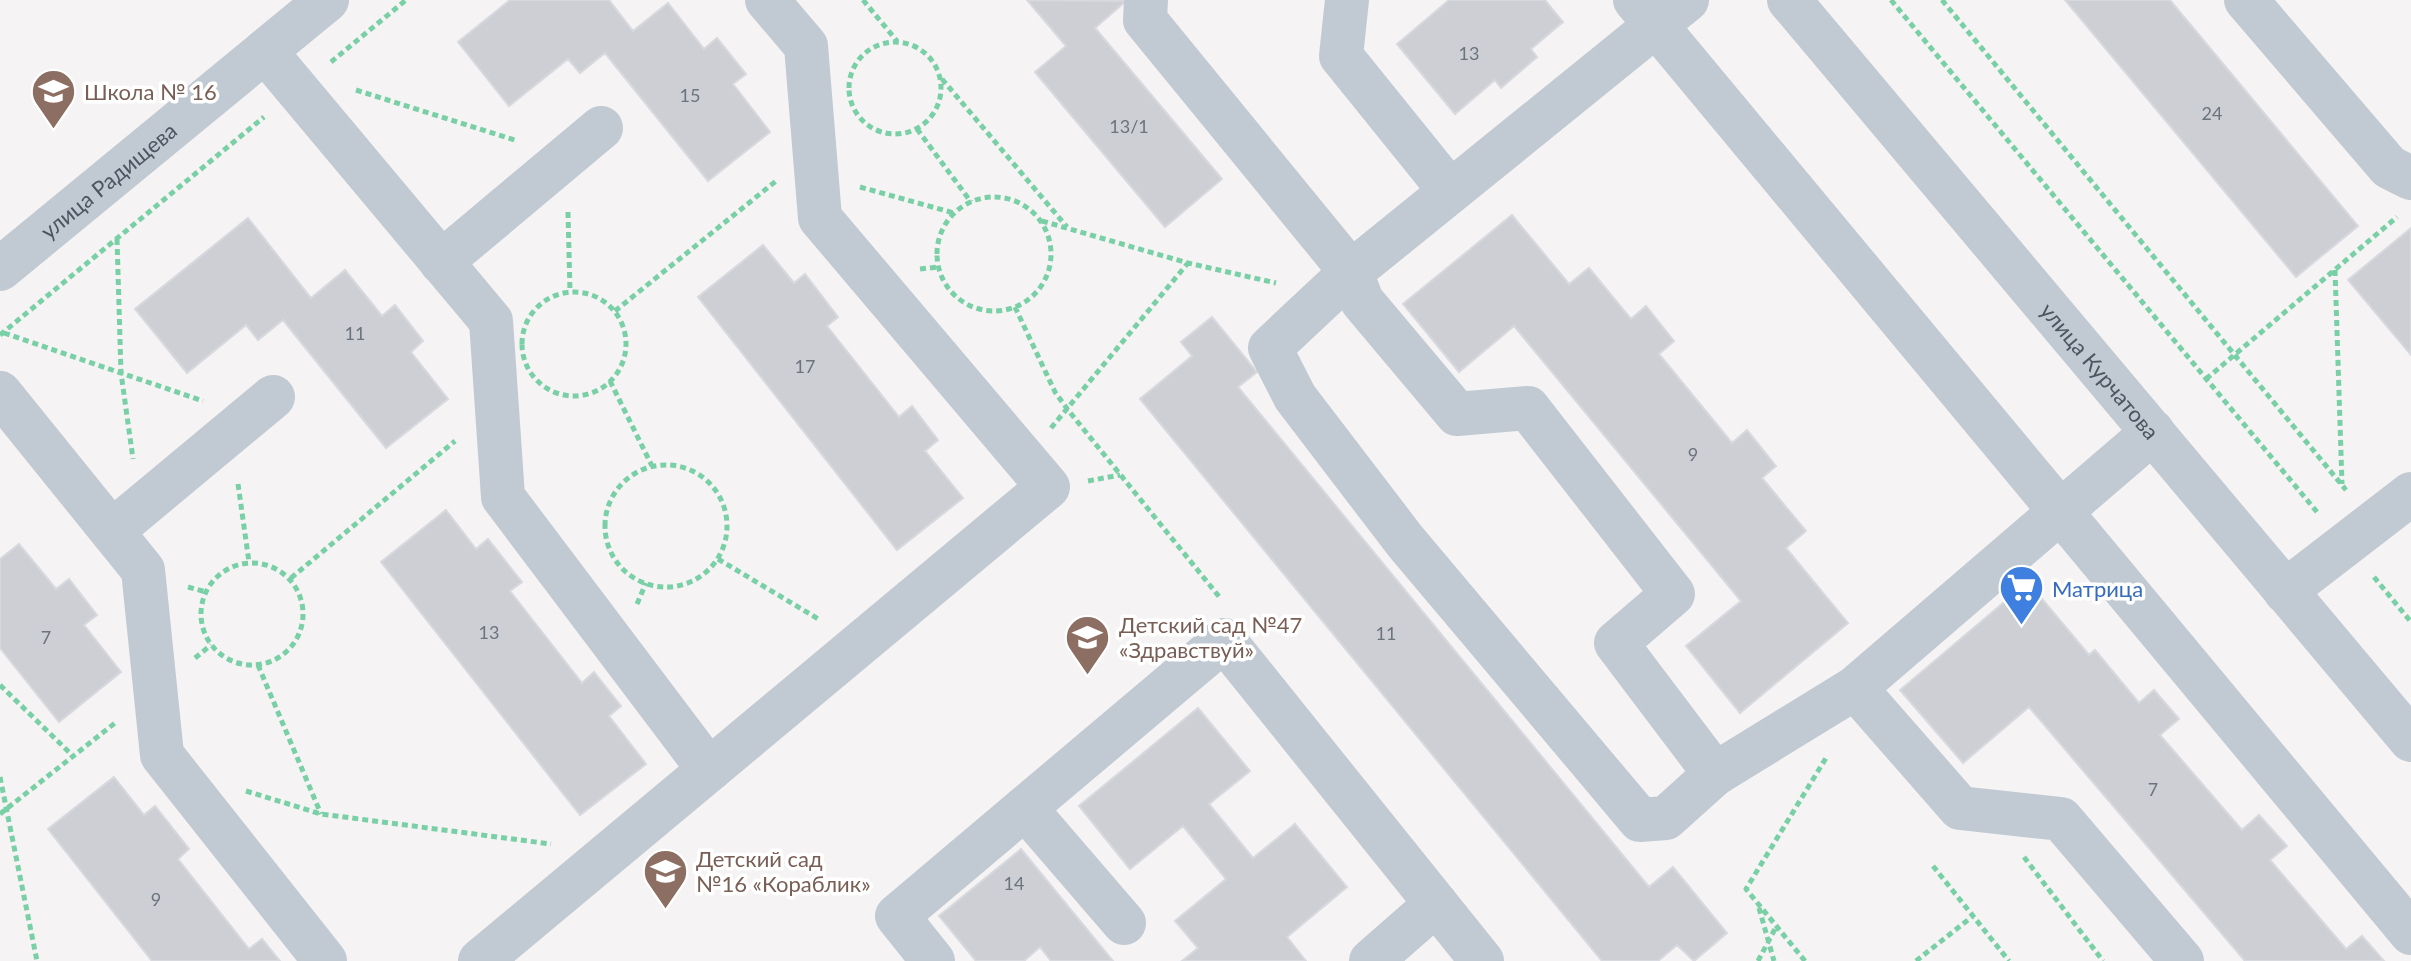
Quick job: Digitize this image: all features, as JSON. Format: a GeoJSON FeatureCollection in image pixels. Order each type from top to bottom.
{"type":"FeatureCollection","features":[{"type":"Feature","properties":{"kind":"street","name":"улица Радищева"},"geometry":{"type":"LineString","coordinates":[[0,269],[327,0]]}},
{"type":"Feature","properties":{"kind":"street"},"geometry":{"type":"LineString","coordinates":[[480,961],[1048,487],[820,218],[806,46],[767,0]]}},
{"type":"Feature","properties":{"kind":"street"},"geometry":{"type":"LineString","coordinates":[[1146,0],[1145,20],[1351,272],[1362,301],[1457,414],[1528,408],[1673,594],[1616,643],[1715,774]]}},
{"type":"Feature","properties":{"kind":"street"},"geometry":{"type":"LineString","coordinates":[[1347,0],[1341,56],[1450,191]]}},
{"type":"Feature","properties":{"kind":"street","name":"улица Курчатова"},"geometry":{"type":"LineString","coordinates":[[1789,0],[2411,740]]}},
{"type":"Feature","properties":{"kind":"street"},"geometry":{"type":"LineString","coordinates":[[2246,0],[2410,193]]}},
{"type":"Feature","properties":{"kind":"street"},"geometry":{"type":"LineString","coordinates":[[2153,432],[2060,512],[1855,688],[1715,774],[1666,818],[1640,820],[1405,541],[1295,397],[1270,348],[1351,272],[1450,191],[1659,8],[2060,512],[2411,933]]}},
{"type":"Feature","properties":{"kind":"street"},"geometry":{"type":"LineString","coordinates":[[265,51],[305,83],[441,262],[491,321],[503,497],[709,770]]}},
{"type":"Feature","properties":{"kind":"street"},"geometry":{"type":"LineString","coordinates":[[441,262],[601,128]]}},
{"type":"Feature","properties":{"kind":"street"},"geometry":{"type":"LineString","coordinates":[[0,393],[126,519],[144,574],[162,755],[325,961]]}},
{"type":"Feature","properties":{"kind":"street"},"geometry":{"type":"LineString","coordinates":[[126,519],[273,397]]}},
{"type":"Feature","properties":{"kind":"street"},"geometry":{"type":"LineString","coordinates":[[2285,591],[2411,494]]}},
{"type":"Feature","properties":{"kind":"street"},"geometry":{"type":"LineString","coordinates":[[933,961],[897,916],[1224,640],[1482,961]]}},
{"type":"Feature","properties":{"kind":"street"},"geometry":{"type":"LineString","coordinates":[[1855,688],[1960,808],[2061,819],[2182,961]]}},
{"type":"Feature","properties":{"kind":"street"},"geometry":{"type":"LineString","coordinates":[[1025,808],[1124,923]]}},
{"type":"Feature","properties":{"kind":"street"},"geometry":{"type":"LineString","coordinates":[[1371,961],[1436,904]]}},
{"type":"Feature","properties":{"kind":"path"},"geometry":{"type":"LineString","coordinates":[[2,334],[406,0]]}},
{"type":"Feature","properties":{"kind":"path"},"geometry":{"type":"LineString","coordinates":[[863,0],[897,41]]}},
{"type":"Feature","properties":{"kind":"path"},"geometry":{"type":"LineString","coordinates":[[1891,0],[2206,379],[2354,538],[2411,622]]}},
{"type":"Feature","properties":{"kind":"path"},"geometry":{"type":"LineString","coordinates":[[1942,0],[2359,505],[2354,538]]}},
{"type":"Feature","properties":{"kind":"path"},"geometry":{"type":"LineString","coordinates":[[941,78],[941,98],[933,117],[917,129],[901,135],[885,134],[870,127],[858,115],[850,100],[849,83],[854,66],[865,53],[880,44],[897,41],[917,46],[933,59],[941,78],[1068,228]]}},
{"type":"Feature","properties":{"kind":"path"},"geometry":{"type":"LineString","coordinates":[[305,83],[567,157],[570,292]]}},
{"type":"Feature","properties":{"kind":"path"},"geometry":{"type":"LineString","coordinates":[[615,311],[815,163],[858,115]]}},
{"type":"Feature","properties":{"kind":"path"},"geometry":{"type":"LineString","coordinates":[[917,129],[943,170],[971,202]]}},
{"type":"Feature","properties":{"kind":"path"},"geometry":{"type":"LineString","coordinates":[[815,163],[955,213]]}},
{"type":"Feature","properties":{"kind":"path"},"geometry":{"type":"LineString","coordinates":[[2206,379],[2334,270],[2410,193]]}},
{"type":"Feature","properties":{"kind":"path"},"geometry":{"type":"LineString","coordinates":[[981,197],[1004,197],[1025,205],[1041,221],[1050,239],[1052,260],[1046,280],[1033,297],[1015,307],[991,311],[967,305],[949,289],[938,267],[938,244],[946,223],[971,202],[981,197]]}},
{"type":"Feature","properties":{"kind":"path"},"geometry":{"type":"LineString","coordinates":[[1041,221],[1188,263],[1287,286],[1317,305]]}},
{"type":"Feature","properties":{"kind":"path"},"geometry":{"type":"LineString","coordinates":[[117,239],[126,519]]}},
{"type":"Feature","properties":{"kind":"path"},"geometry":{"type":"LineString","coordinates":[[1023,458],[1068,410],[1188,263]]}},
{"type":"Feature","properties":{"kind":"path"},"geometry":{"type":"LineString","coordinates":[[2334,270],[2342,485]]}},
{"type":"Feature","properties":{"kind":"path"},"geometry":{"type":"LineString","coordinates":[[570,292],[592,296],[615,311],[623,328],[626,350],[618,372],[602,388],[585,395],[565,396],[547,390],[533,377],[524,360],[522,341],[526,323],[536,308],[552,297],[570,292]]}},
{"type":"Feature","properties":{"kind":"path"},"geometry":{"type":"LineString","coordinates":[[2,334],[204,401],[231,432],[249,562]]}},
{"type":"Feature","properties":{"kind":"path"},"geometry":{"type":"LineString","coordinates":[[291,578],[533,377]]}},
{"type":"Feature","properties":{"kind":"path"},"geometry":{"type":"LineString","coordinates":[[610,381],[652,466]]}},
{"type":"Feature","properties":{"kind":"path"},"geometry":{"type":"LineString","coordinates":[[676,465],[698,474],[716,490],[726,513],[726,537],[718,559],[702,576],[681,586],[659,587],[637,581],[619,566],[607,544],[605,519],[612,495],[629,477],[652,466],[676,465]]}},
{"type":"Feature","properties":{"kind":"path"},"geometry":{"type":"LineString","coordinates":[[718,559],[860,644]]}},
{"type":"Feature","properties":{"kind":"path"},"geometry":{"type":"LineString","coordinates":[[249,562],[271,565],[291,578],[301,597],[304,620],[296,641],[280,658],[258,665],[241,664],[224,657],[211,645],[201,610],[206,592],[216,577],[231,566],[249,562]]}},
{"type":"Feature","properties":{"kind":"path"},"geometry":{"type":"LineString","coordinates":[[0,814],[211,645]]}},
{"type":"Feature","properties":{"kind":"path"},"geometry":{"type":"LineString","coordinates":[[258,665],[321,814]]}},
{"type":"Feature","properties":{"kind":"path"},"geometry":{"type":"LineString","coordinates":[[0,685],[73,756]]}},
{"type":"Feature","properties":{"kind":"path"},"geometry":{"type":"LineString","coordinates":[[1805,961],[1746,889],[1838,739],[1815,712]]}},
{"type":"Feature","properties":{"kind":"path"},"geometry":{"type":"LineString","coordinates":[[173,768],[321,814],[611,852]]}},
{"type":"Feature","properties":{"kind":"path"},"geometry":{"type":"LineString","coordinates":[[0,777],[37,961]]}},
{"type":"Feature","properties":{"kind":"path"},"geometry":{"type":"LineString","coordinates":[[1995,811],[2030,867],[2103,961]]}},
{"type":"Feature","properties":{"kind":"path"},"geometry":{"type":"LineString","coordinates":[[1933,866],[2009,961]]}},
{"type":"Feature","properties":{"kind":"path"},"geometry":{"type":"LineString","coordinates":[[1758,903],[1774,961]]}},
{"type":"Feature","properties":{"kind":"path"},"geometry":{"type":"LineString","coordinates":[[1916,961],[1973,916]]}},
{"type":"Feature","properties":{"kind":"path"},"geometry":{"type":"LineString","coordinates":[[1758,961],[1776,926]]}},
{"type":"Feature","properties":{"kind":"building"},"geometry":{"type":"Polygon","coordinates":[[[510,0],[609,0],[633,31],[668,3],[704,49],[717,38],[746,74],[733,84],[770,132],[708,181],[605,53],[580,73],[568,59],[509,106],[458,42],[510,0]]]}},
{"type":"Feature","properties":{"kind":"building"},"geometry":{"type":"Polygon","coordinates":[[[1027,0],[1126,1],[1095,28],[1222,179],[1165,227],[1035,72],[1066,46],[1027,0]]]}},
{"type":"Feature","properties":{"kind":"building"},"geometry":{"type":"Polygon","coordinates":[[[1449,0],[1545,0],[1563,22],[1531,49],[1537,57],[1501,88],[1495,80],[1455,114],[1397,44],[1449,0]]]}},
{"type":"Feature","properties":{"kind":"building"},"geometry":{"type":"Polygon","coordinates":[[[2065,0],[2170,0],[2358,226],[2296,277],[2065,0]]]}},
{"type":"Feature","properties":{"kind":"building"},"geometry":{"type":"Polygon","coordinates":[[[1512,215],[1569,284],[1589,268],[1631,319],[1646,306],[1674,341],[1659,354],[1732,443],[1747,430],[1776,466],[1762,478],[1806,531],[1786,548],[1848,623],[1740,713],[1686,646],[1741,601],[1514,326],[1459,372],[1403,304],[1512,215]]]}},
{"type":"Feature","properties":{"kind":"building"},"geometry":{"type":"Polygon","coordinates":[[[248,218],[311,298],[345,270],[382,316],[395,305],[423,341],[411,352],[448,399],[386,448],[283,320],[258,340],[246,325],[187,373],[135,309],[248,218]]]}},
{"type":"Feature","properties":{"kind":"building"},"geometry":{"type":"Polygon","coordinates":[[[2411,228],[2411,355],[2348,280],[2411,228]]]}},
{"type":"Feature","properties":{"kind":"building"},"geometry":{"type":"Polygon","coordinates":[[[763,245],[794,283],[805,274],[838,317],[827,326],[899,417],[912,406],[938,440],[925,451],[963,498],[897,550],[698,297],[763,245]]]}},
{"type":"Feature","properties":{"kind":"building"},"geometry":{"type":"Polygon","coordinates":[[[1212,317],[1257,372],[1238,387],[1649,887],[1673,867],[1727,933],[1694,961],[1677,945],[1658,961],[1602,961],[1140,399],[1192,356],[1181,342],[1212,317]]]}},
{"type":"Feature","properties":{"kind":"building"},"geometry":{"type":"Polygon","coordinates":[[[446,510],[476,549],[488,539],[522,582],[510,591],[582,683],[594,672],[621,706],[609,716],[646,764],[580,815],[381,562],[446,510]]]}},
{"type":"Feature","properties":{"kind":"building"},"geometry":{"type":"Polygon","coordinates":[[[19,544],[56,589],[69,579],[97,615],[84,625],[121,672],[59,722],[0,648],[0,559],[19,544]]]}},
{"type":"Feature","properties":{"kind":"building"},"geometry":{"type":"Polygon","coordinates":[[[2028,582],[2089,655],[2095,650],[2139,703],[2154,690],[2179,719],[2160,735],[2242,830],[2259,815],[2287,846],[2270,860],[2346,949],[2362,936],[2384,961],[2245,961],[2029,707],[1963,763],[1900,690],[2028,582]]]}},
{"type":"Feature","properties":{"kind":"building"},"geometry":{"type":"Polygon","coordinates":[[[1198,708],[1250,771],[1209,804],[1253,858],[1295,824],[1347,887],[1287,937],[1306,961],[1182,961],[1198,948],[1175,921],[1226,879],[1183,826],[1130,869],[1079,806],[1198,708]]]}},
{"type":"Feature","properties":{"kind":"building"},"geometry":{"type":"Polygon","coordinates":[[[114,777],[144,815],[155,806],[189,849],[178,859],[249,949],[262,939],[280,961],[152,961],[48,829],[114,777]]]}},
{"type":"Feature","properties":{"kind":"building"},"geometry":{"type":"Polygon","coordinates":[[[1021,849],[1113,961],[1051,961],[1040,947],[1024,961],[976,961],[939,916],[1021,849]]]}},
{"type":"Feature","properties":{"kind":"place","name":"Школа № 16"},"geometry":{"type":"Point","coordinates":[53,130]}},
{"type":"Feature","properties":{"kind":"place","name":"Матрица"},"geometry":{"type":"Point","coordinates":[2021,627]}},
{"type":"Feature","properties":{"kind":"place","name":"Детский сад №47 «Здравствуй»"},"geometry":{"type":"Point","coordinates":[1088,676]}},
{"type":"Feature","properties":{"kind":"place","name":"Детский сад №16 «Кораблик»"},"geometry":{"type":"Point","coordinates":[665,910]}}]}
